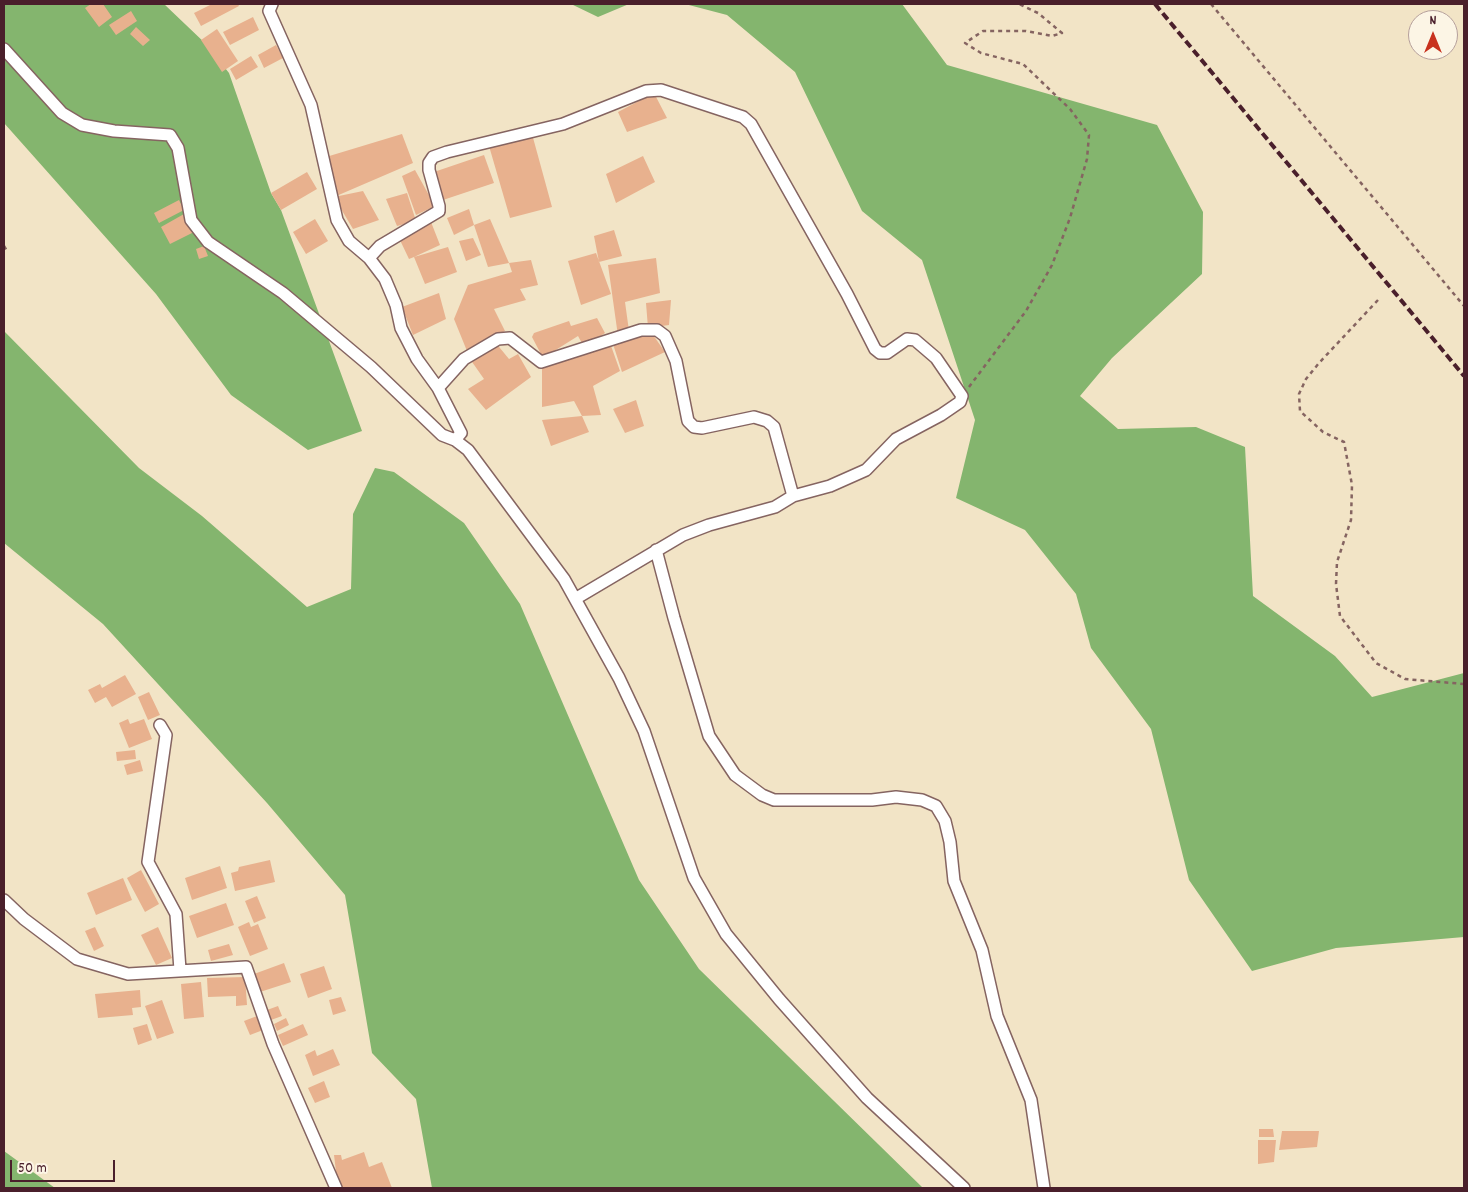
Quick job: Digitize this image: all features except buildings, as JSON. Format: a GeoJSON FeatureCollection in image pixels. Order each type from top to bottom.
{"type":"FeatureCollection","features":[{"type":"Feature","properties":{"kind":"street"},"geometry":{"type":"LineString","coordinates":[[272,4],[269,11],[311,105],[337,220],[349,240],[369,258],[385,278],[396,305],[401,328],[416,359],[438,388],[461,433],[455,440]]}},
{"type":"Feature","properties":{"kind":"street"},"geometry":{"type":"LineString","coordinates":[[4,49],[62,113],[82,125],[114,132],[170,135],[178,148],[191,220],[208,242],[282,293],[371,366],[442,435],[455,440],[474,458],[564,579],[619,678],[644,731],[694,878],[717,921],[780,999],[858,1085],[867,1098],[964,1188]]}},
{"type":"Feature","properties":{"kind":"street"},"geometry":{"type":"LineString","coordinates":[[369,258],[380,246],[439,211],[429,170],[429,163],[433,157],[563,124],[646,91],[661,90],[743,117],[751,124],[848,294],[875,349],[880,353],[887,353],[908,339],[915,340],[936,358],[962,396],[960,402],[941,415],[896,439],[866,470],[830,486],[793,496],[775,507],[709,525],[683,535],[575,599]]}},
{"type":"Feature","properties":{"kind":"street"},"geometry":{"type":"LineString","coordinates":[[438,388],[464,359],[498,339],[510,338],[541,362],[641,330],[657,330],[665,336],[676,361],[688,421],[694,427],[702,428],[754,417],[767,421],[774,427],[793,496]]}},
{"type":"Feature","properties":{"kind":"street"},"geometry":{"type":"LineString","coordinates":[[656,550],[709,736],[735,775],[774,800],[872,800],[896,797],[922,800],[936,806],[945,821],[950,842],[954,881],[982,950],[997,1016],[1031,1100],[1044,1188]]}},
{"type":"Feature","properties":{"kind":"street"},"geometry":{"type":"LineString","coordinates":[[160,726],[166,735],[148,862],[176,914],[180,970]]}},
{"type":"Feature","properties":{"kind":"street"},"geometry":{"type":"LineString","coordinates":[[4,900],[24,919],[77,959],[128,974],[246,967],[273,1044],[336,1188]]}},
{"type":"Feature","properties":{"kind":"path"},"geometry":{"type":"LineString","coordinates":[[962,396],[1026,311],[1052,265],[1070,218],[1087,159],[1089,135],[1070,109],[1024,64],[981,53],[965,43],[983,31],[1026,31],[1052,36],[1062,33],[1038,13],[1020,4]]}},
{"type":"Feature","properties":{"kind":"path"},"geometry":{"type":"LineString","coordinates":[[1210,4],[1464,306]]}},
{"type":"Feature","properties":{"kind":"path"},"geometry":{"type":"LineString","coordinates":[[4,246],[7,251]]}},
{"type":"Feature","properties":{"kind":"path"},"geometry":{"type":"LineString","coordinates":[[1378,300],[1319,363],[1306,379],[1298,394],[1300,411],[1323,432],[1344,442],[1346,451],[1352,485],[1351,520],[1337,562],[1336,584],[1340,616],[1376,663],[1405,679],[1464,684]]}},
{"type":"Feature","properties":{"kind":"green space"},"geometry":{"type":"Polygon","coordinates":[[[4,4],[164,4],[207,45],[229,73],[271,193],[281,210],[362,431],[308,450],[231,395],[156,294],[4,123],[4,4]]]}},
{"type":"Feature","properties":{"kind":"green space"},"geometry":{"type":"Polygon","coordinates":[[[571,4],[629,4],[598,17],[571,4]]]}},
{"type":"Feature","properties":{"kind":"green space"},"geometry":{"type":"Polygon","coordinates":[[[685,4],[902,4],[947,65],[1157,125],[1203,212],[1202,274],[1112,358],[1080,396],[1118,429],[1196,427],[1245,447],[1253,596],[1335,656],[1372,697],[1464,673],[1464,937],[1336,948],[1252,971],[1189,880],[1151,729],[1091,648],[1076,594],[1025,530],[956,498],[975,420],[922,260],[862,211],[795,72],[727,15],[685,4]]]}},
{"type":"Feature","properties":{"kind":"green space"},"geometry":{"type":"Polygon","coordinates":[[[4,331],[139,468],[202,516],[307,607],[351,589],[353,514],[375,468],[394,472],[464,523],[520,604],[639,880],[699,969],[923,1188],[432,1188],[416,1099],[372,1053],[345,895],[267,803],[103,624],[4,543],[4,331]]]}},
{"type":"Feature","properties":{"kind":"green space"},"geometry":{"type":"Polygon","coordinates":[[[4,1151],[55,1188],[4,1188],[4,1151]]]}},
{"type":"Feature","properties":{"kind":"railway"},"geometry":{"type":"LineString","coordinates":[[1155,4],[1464,376]]}}]}
